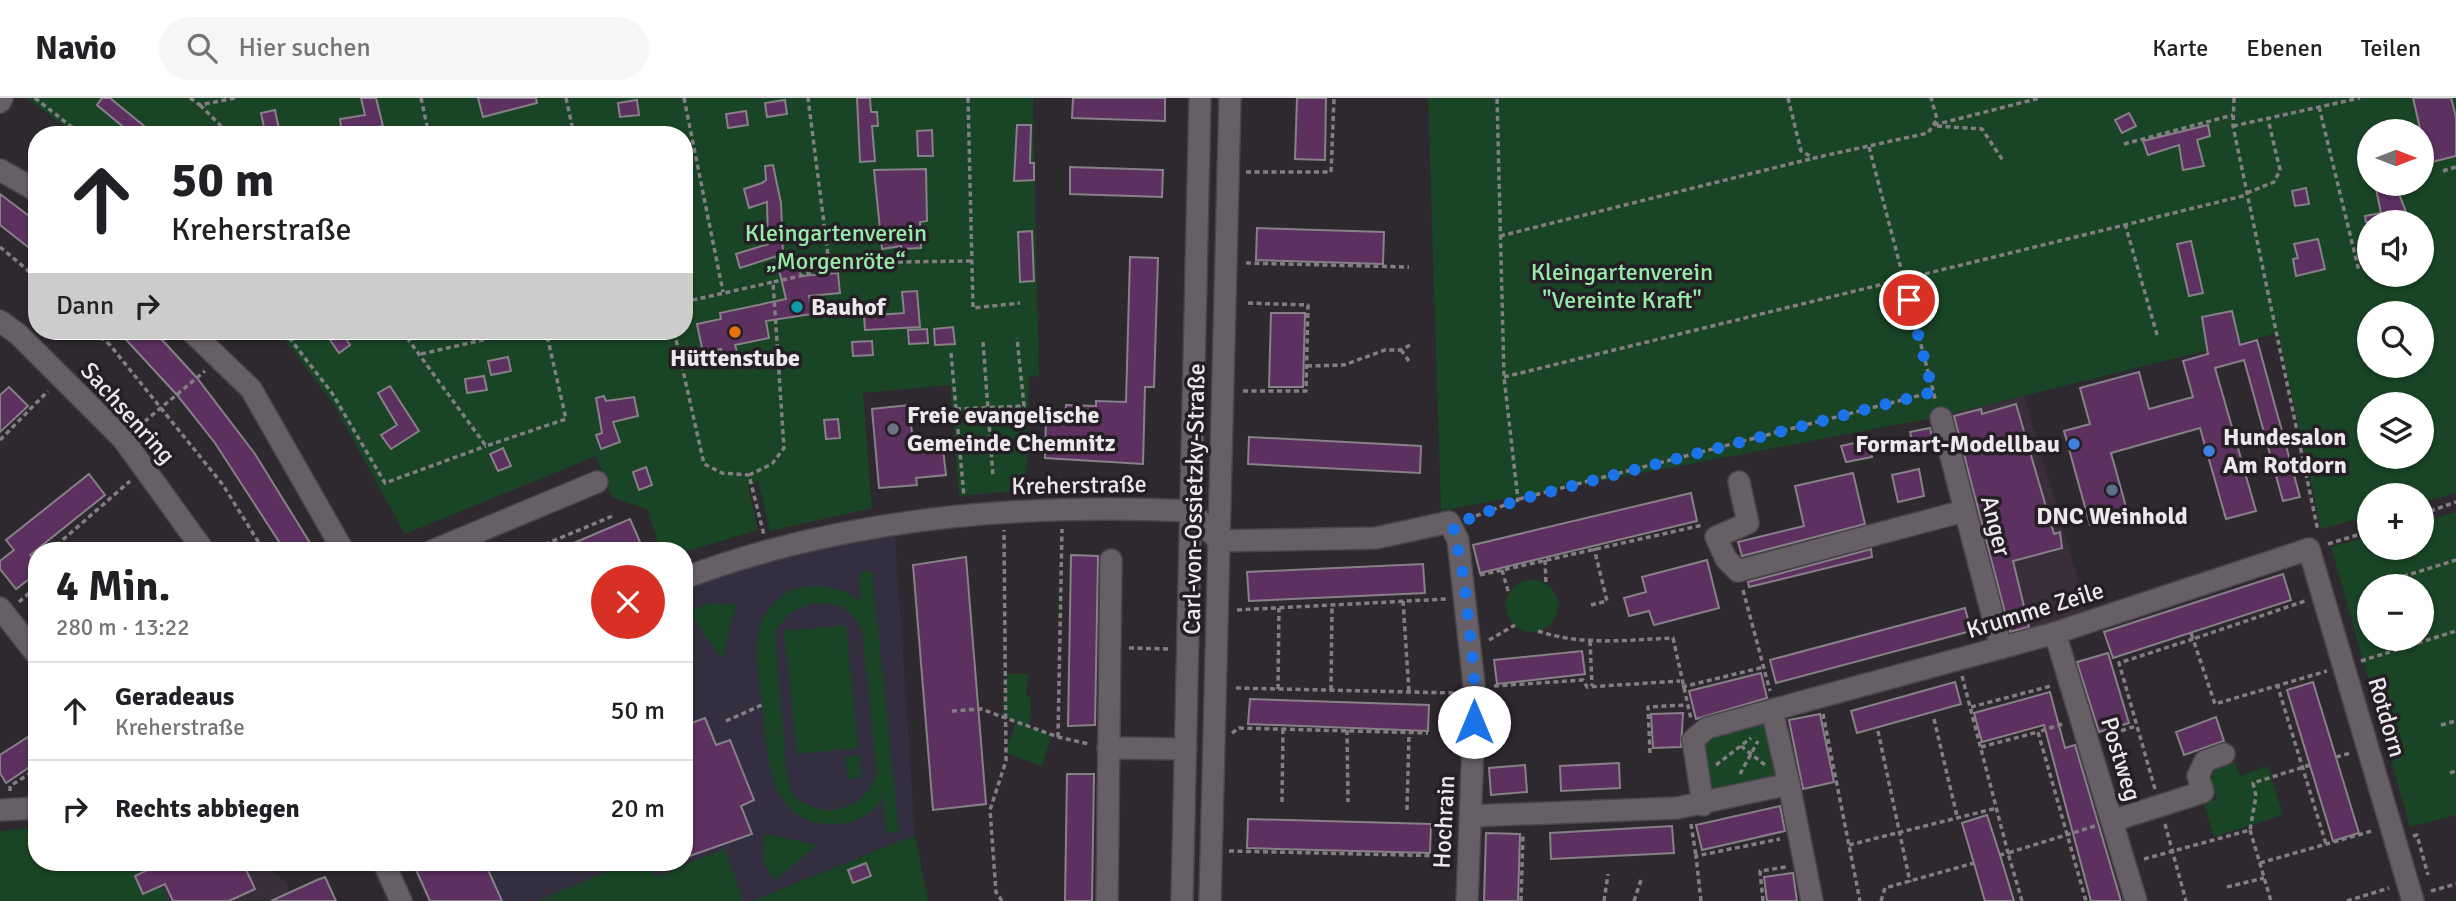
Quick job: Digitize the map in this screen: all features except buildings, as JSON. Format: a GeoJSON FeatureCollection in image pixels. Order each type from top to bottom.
{"type":"FeatureCollection","features":[{"type":"Feature","properties":{"kind":"street","name":"Carl-von-Ossietzky-Straße"},"geometry":{"type":"LineString","coordinates":[[1182,901],[1200,98]]}},
{"type":"Feature","properties":{"kind":"street","name":"Carl-von-Ossietzky-Straße"},"geometry":{"type":"LineString","coordinates":[[1210,901],[1230,98]]}},
{"type":"Feature","properties":{"kind":"street"},"geometry":{"type":"LineString","coordinates":[[0,170],[28,186]]}},
{"type":"Feature","properties":{"kind":"street","name":"Sachsenring"},"geometry":{"type":"LineString","coordinates":[[0,321],[18,334],[123,439],[197,542]]}},
{"type":"Feature","properties":{"kind":"street"},"geometry":{"type":"LineString","coordinates":[[200,340],[251,389],[338,542]]}},
{"type":"Feature","properties":{"kind":"street","name":"Anger"},"geometry":{"type":"LineString","coordinates":[[1941,418],[2001,648]]}},
{"type":"Feature","properties":{"kind":"street"},"geometry":{"type":"LineString","coordinates":[[454,542],[597,482]]}},
{"type":"Feature","properties":{"kind":"street"},"geometry":{"type":"LineString","coordinates":[[1739,482],[1748,523],[1716,537],[1726,559],[1738,571],[1964,512]]}},
{"type":"Feature","properties":{"kind":"street","name":"Kreherstraße"},"geometry":{"type":"LineString","coordinates":[[693,575],[734,559],[889,525],[1062,508],[1191,511]]}},
{"type":"Feature","properties":{"kind":"street"},"geometry":{"type":"LineString","coordinates":[[1191,511],[1219,541],[1376,538],[1404,533],[1442,521],[1453,525],[1465,588]]}},
{"type":"Feature","properties":{"kind":"street","name":"Rotdorn"},"geometry":{"type":"LineString","coordinates":[[2309,549],[2411,893]]}},
{"type":"Feature","properties":{"kind":"street","name":"Krumme Zeile"},"geometry":{"type":"LineString","coordinates":[[1697,734],[1717,725],[1772,716],[1820,699],[2055,633],[2309,549]]}},
{"type":"Feature","properties":{"kind":"street"},"geometry":{"type":"LineString","coordinates":[[1107,901],[1111,560]]}},
{"type":"Feature","properties":{"kind":"street","name":"Hochrain"},"geometry":{"type":"LineString","coordinates":[[1465,588],[1475,691],[1467,901]]}},
{"type":"Feature","properties":{"kind":"street"},"geometry":{"type":"LineString","coordinates":[[0,608],[28,644]]}},
{"type":"Feature","properties":{"kind":"street","name":"Postweg"},"geometry":{"type":"LineString","coordinates":[[2055,633],[2116,819],[2125,865],[2136,901]]}},
{"type":"Feature","properties":{"kind":"street"},"geometry":{"type":"LineString","coordinates":[[1772,716],[1812,901]]}},
{"type":"Feature","properties":{"kind":"street"},"geometry":{"type":"LineString","coordinates":[[1696,806],[1697,779],[1691,747],[1697,734]]}},
{"type":"Feature","properties":{"kind":"street"},"geometry":{"type":"LineString","coordinates":[[1108,748],[1186,749]]}},
{"type":"Feature","properties":{"kind":"street"},"geometry":{"type":"LineString","coordinates":[[2116,819],[2203,792],[2198,776],[2205,761],[2224,754]]}},
{"type":"Feature","properties":{"kind":"street"},"geometry":{"type":"LineString","coordinates":[[1471,816],[1696,806],[1788,783]]}},
{"type":"Feature","properties":{"kind":"street"},"geometry":{"type":"LineString","coordinates":[[4,810],[28,809]]}},
{"type":"Feature","properties":{"kind":"street"},"geometry":{"type":"LineString","coordinates":[[388,871],[401,901]]}},
{"type":"Feature","properties":{"kind":"path"},"geometry":{"type":"LineString","coordinates":[[35,98],[71,126]]}},
{"type":"Feature","properties":{"kind":"path"},"geometry":{"type":"LineString","coordinates":[[190,98],[220,126]]}},
{"type":"Feature","properties":{"kind":"path"},"geometry":{"type":"LineString","coordinates":[[200,105],[235,98]]}},
{"type":"Feature","properties":{"kind":"path"},"geometry":{"type":"LineString","coordinates":[[421,98],[427,126]]}},
{"type":"Feature","properties":{"kind":"path"},"geometry":{"type":"LineString","coordinates":[[566,98],[572,126]]}},
{"type":"Feature","properties":{"kind":"path"},"geometry":{"type":"LineString","coordinates":[[684,98],[690,126]]}},
{"type":"Feature","properties":{"kind":"path"},"geometry":{"type":"LineString","coordinates":[[808,98],[829,263]]}},
{"type":"Feature","properties":{"kind":"path"},"geometry":{"type":"LineString","coordinates":[[968,98],[973,308],[1020,303]]}},
{"type":"Feature","properties":{"kind":"path"},"geometry":{"type":"LineString","coordinates":[[1228,172],[1331,172],[1334,98]]}},
{"type":"Feature","properties":{"kind":"path"},"geometry":{"type":"LineString","coordinates":[[1497,98],[1504,377],[1518,500]]}},
{"type":"Feature","properties":{"kind":"path"},"geometry":{"type":"LineString","coordinates":[[1788,98],[1801,151],[1814,158]]}},
{"type":"Feature","properties":{"kind":"path"},"geometry":{"type":"LineString","coordinates":[[1500,236],[1814,158],[1928,133],[1937,119],[1931,98]]}},
{"type":"Feature","properties":{"kind":"path"},"geometry":{"type":"LineString","coordinates":[[1932,126],[2040,98]]}},
{"type":"Feature","properties":{"kind":"path"},"geometry":{"type":"LineString","coordinates":[[2234,98],[2232,126],[2318,532],[2309,549]]}},
{"type":"Feature","properties":{"kind":"path"},"geometry":{"type":"LineString","coordinates":[[2232,126],[2360,98]]}},
{"type":"Feature","properties":{"kind":"path"},"geometry":{"type":"LineString","coordinates":[[2319,107],[2357,263]]}},
{"type":"Feature","properties":{"kind":"path"},"geometry":{"type":"LineString","coordinates":[[2124,144],[2233,115]]}},
{"type":"Feature","properties":{"kind":"path"},"geometry":{"type":"LineString","coordinates":[[1504,377],[2247,194],[2274,182],[2280,170],[2268,118]]}},
{"type":"Feature","properties":{"kind":"path"},"geometry":{"type":"LineString","coordinates":[[1932,126],[1982,130],[2004,162]]}},
{"type":"Feature","properties":{"kind":"path"},"geometry":{"type":"LineString","coordinates":[[693,143],[723,292]]}},
{"type":"Feature","properties":{"kind":"path"},"geometry":{"type":"LineString","coordinates":[[1869,147],[1941,418]]}},
{"type":"Feature","properties":{"kind":"path"},"geometry":{"type":"LineString","coordinates":[[2443,171],[2456,167]]}},
{"type":"Feature","properties":{"kind":"path"},"geometry":{"type":"LineString","coordinates":[[2125,224],[2158,338]]}},
{"type":"Feature","properties":{"kind":"path"},"geometry":{"type":"LineString","coordinates":[[0,247],[28,270]]}},
{"type":"Feature","properties":{"kind":"path"},"geometry":{"type":"LineString","coordinates":[[693,300],[805,275],[829,263],[971,261]]}},
{"type":"Feature","properties":{"kind":"path"},"geometry":{"type":"LineString","coordinates":[[1250,263],[1409,267]]}},
{"type":"Feature","properties":{"kind":"path"},"geometry":{"type":"LineString","coordinates":[[676,340],[704,464],[722,472],[749,475],[772,464],[784,448],[773,282]]}},
{"type":"Feature","properties":{"kind":"path"},"geometry":{"type":"LineString","coordinates":[[1223,391],[1306,391],[1308,304],[1225,303]]}},
{"type":"Feature","properties":{"kind":"path"},"geometry":{"type":"LineString","coordinates":[[956,409],[1024,406],[1017,338]]}},
{"type":"Feature","properties":{"kind":"path"},"geometry":{"type":"LineString","coordinates":[[104,340],[223,485],[258,542]]}},
{"type":"Feature","properties":{"kind":"path"},"geometry":{"type":"LineString","coordinates":[[291,340],[331,393],[385,483],[566,419],[549,340]]}},
{"type":"Feature","properties":{"kind":"path"},"geometry":{"type":"LineString","coordinates":[[409,340],[486,446]]}},
{"type":"Feature","properties":{"kind":"path"},"geometry":{"type":"LineString","coordinates":[[420,354],[483,340]]}},
{"type":"Feature","properties":{"kind":"path"},"geometry":{"type":"LineString","coordinates":[[983,342],[993,476]]}},
{"type":"Feature","properties":{"kind":"path"},"geometry":{"type":"LineString","coordinates":[[1306,366],[1344,365],[1385,350],[1401,349],[1410,345]]}},
{"type":"Feature","properties":{"kind":"path"},"geometry":{"type":"LineString","coordinates":[[1401,349],[1409,360]]}},
{"type":"Feature","properties":{"kind":"path"},"geometry":{"type":"LineString","coordinates":[[951,353],[965,517]]}},
{"type":"Feature","properties":{"kind":"path"},"geometry":{"type":"LineString","coordinates":[[123,439],[197,378]]}},
{"type":"Feature","properties":{"kind":"path"},"geometry":{"type":"LineString","coordinates":[[1453,525],[1518,500],[1933,392]]}},
{"type":"Feature","properties":{"kind":"path"},"geometry":{"type":"LineString","coordinates":[[0,440],[43,396]]}},
{"type":"Feature","properties":{"kind":"path"},"geometry":{"type":"LineString","coordinates":[[749,475],[768,552]]}},
{"type":"Feature","properties":{"kind":"path"},"geometry":{"type":"LineString","coordinates":[[60,542],[121,488]]}},
{"type":"Feature","properties":{"kind":"path"},"geometry":{"type":"LineString","coordinates":[[2434,509],[2456,502]]}},
{"type":"Feature","properties":{"kind":"path"},"geometry":{"type":"LineString","coordinates":[[1058,737],[1062,508]]}},
{"type":"Feature","properties":{"kind":"path"},"geometry":{"type":"LineString","coordinates":[[1002,901],[996,892],[990,810],[1006,761],[1003,718],[1007,674],[1004,512]]}},
{"type":"Feature","properties":{"kind":"path"},"geometry":{"type":"LineString","coordinates":[[550,542],[615,515]]}},
{"type":"Feature","properties":{"kind":"path"},"geometry":{"type":"LineString","coordinates":[[1217,611],[1403,601],[1465,588],[1502,570],[1701,523],[1716,537]]}},
{"type":"Feature","properties":{"kind":"path"},"geometry":{"type":"LineString","coordinates":[[2309,549],[2357,535]]}},
{"type":"Feature","properties":{"kind":"path"},"geometry":{"type":"LineString","coordinates":[[1591,605],[1607,601],[1594,548]]}},
{"type":"Feature","properties":{"kind":"path"},"geometry":{"type":"LineString","coordinates":[[2410,574],[2456,559]]}},
{"type":"Feature","properties":{"kind":"path"},"geometry":{"type":"LineString","coordinates":[[1545,560],[1546,584]]}},
{"type":"Feature","properties":{"kind":"path"},"geometry":{"type":"LineString","coordinates":[[1502,570],[1509,594]]}},
{"type":"Feature","properties":{"kind":"path"},"geometry":{"type":"LineString","coordinates":[[1724,799],[1772,716],[1764,667],[1738,571]]}},
{"type":"Feature","properties":{"kind":"path"},"geometry":{"type":"LineString","coordinates":[[2089,741],[2136,726],[2119,663],[2192,636],[2323,595]]}},
{"type":"Feature","properties":{"kind":"path"},"geometry":{"type":"LineString","coordinates":[[1403,601],[1409,692]]}},
{"type":"Feature","properties":{"kind":"path"},"geometry":{"type":"LineString","coordinates":[[1331,690],[1332,605]]}},
{"type":"Feature","properties":{"kind":"path"},"geometry":{"type":"LineString","coordinates":[[1278,689],[1279,608]]}},
{"type":"Feature","properties":{"kind":"path"},"geometry":{"type":"LineString","coordinates":[[1471,651],[1515,625]]}},
{"type":"Feature","properties":{"kind":"path"},"geometry":{"type":"LineString","coordinates":[[1538,631],[1562,639],[1590,641],[1673,638],[1680,681],[1697,734]]}},
{"type":"Feature","properties":{"kind":"path"},"geometry":{"type":"LineString","coordinates":[[2192,636],[2215,704],[2456,631]]}},
{"type":"Feature","properties":{"kind":"path"},"geometry":{"type":"LineString","coordinates":[[1590,641],[1592,686]]}},
{"type":"Feature","properties":{"kind":"path"},"geometry":{"type":"LineString","coordinates":[[1109,648],[1188,649]]}},
{"type":"Feature","properties":{"kind":"path"},"geometry":{"type":"LineString","coordinates":[[1958,660],[2022,901]]}},
{"type":"Feature","properties":{"kind":"path"},"geometry":{"type":"LineString","coordinates":[[1682,687],[1764,667]]}},
{"type":"Feature","properties":{"kind":"path"},"geometry":{"type":"LineString","coordinates":[[1216,687],[1409,692],[1475,691],[1583,680],[1587,687],[1680,681]]}},
{"type":"Feature","properties":{"kind":"path"},"geometry":{"type":"LineString","coordinates":[[2277,684],[2326,844]]}},
{"type":"Feature","properties":{"kind":"path"},"geometry":{"type":"LineString","coordinates":[[1970,707],[2054,686]]}},
{"type":"Feature","properties":{"kind":"path"},"geometry":{"type":"LineString","coordinates":[[1820,699],[1860,901]]}},
{"type":"Feature","properties":{"kind":"path"},"geometry":{"type":"LineString","coordinates":[[726,721],[762,705]]}},
{"type":"Feature","properties":{"kind":"path"},"geometry":{"type":"LineString","coordinates":[[1650,753],[1648,707],[1686,705]]}},
{"type":"Feature","properties":{"kind":"path"},"geometry":{"type":"LineString","coordinates":[[952,711],[981,709],[1058,737],[1108,748]]}},
{"type":"Feature","properties":{"kind":"path"},"geometry":{"type":"LineString","coordinates":[[1697,779],[1741,746],[1772,716]]}},
{"type":"Feature","properties":{"kind":"path"},"geometry":{"type":"LineString","coordinates":[[1981,747],[2081,718]]}},
{"type":"Feature","properties":{"kind":"path"},"geometry":{"type":"LineString","coordinates":[[1934,719],[1957,816]]}},
{"type":"Feature","properties":{"kind":"path"},"geometry":{"type":"LineString","coordinates":[[2441,725],[2456,721]]}},
{"type":"Feature","properties":{"kind":"path"},"geometry":{"type":"LineString","coordinates":[[1717,725],[1788,783]]}},
{"type":"Feature","properties":{"kind":"path"},"geometry":{"type":"LineString","coordinates":[[1214,745],[1239,728],[1428,733]]}},
{"type":"Feature","properties":{"kind":"path"},"geometry":{"type":"LineString","coordinates":[[1283,729],[1283,802]]}},
{"type":"Feature","properties":{"kind":"path"},"geometry":{"type":"LineString","coordinates":[[1347,730],[1348,802]]}},
{"type":"Feature","properties":{"kind":"path"},"geometry":{"type":"LineString","coordinates":[[1878,731],[1910,882]]}},
{"type":"Feature","properties":{"kind":"path"},"geometry":{"type":"LineString","coordinates":[[2038,732],[2086,901]]}},
{"type":"Feature","properties":{"kind":"path"},"geometry":{"type":"LineString","coordinates":[[1407,810],[1409,733]]}},
{"type":"Feature","properties":{"kind":"path"},"geometry":{"type":"LineString","coordinates":[[2271,901],[2250,830],[2256,796],[2253,783],[2310,765]]}},
{"type":"Feature","properties":{"kind":"path"},"geometry":{"type":"LineString","coordinates":[[2450,773],[2456,771]]}},
{"type":"Feature","properties":{"kind":"path"},"geometry":{"type":"LineString","coordinates":[[4,810],[10,786],[28,775]]}},
{"type":"Feature","properties":{"kind":"path"},"geometry":{"type":"LineString","coordinates":[[1696,806],[1696,856],[1701,901]]}},
{"type":"Feature","properties":{"kind":"path"},"geometry":{"type":"LineString","coordinates":[[1849,845],[1997,808]]}},
{"type":"Feature","properties":{"kind":"path"},"geometry":{"type":"LineString","coordinates":[[1521,901],[1523,814]]}},
{"type":"Feature","properties":{"kind":"path"},"geometry":{"type":"LineString","coordinates":[[2000,855],[2116,819]]}},
{"type":"Feature","properties":{"kind":"path"},"geometry":{"type":"LineString","coordinates":[[2260,863],[2391,826]]}},
{"type":"Feature","properties":{"kind":"path"},"geometry":{"type":"LineString","coordinates":[[2125,865],[2250,830]]}},
{"type":"Feature","properties":{"kind":"path"},"geometry":{"type":"LineString","coordinates":[[1696,856],[1799,835]]}},
{"type":"Feature","properties":{"kind":"path"},"geometry":{"type":"LineString","coordinates":[[1211,850],[1469,856]]}},
{"type":"Feature","properties":{"kind":"path"},"geometry":{"type":"LineString","coordinates":[[1881,901],[1885,888],[1974,863]]}},
{"type":"Feature","properties":{"kind":"path"},"geometry":{"type":"LineString","coordinates":[[1763,901],[1760,871],[1806,864]]}},
{"type":"Feature","properties":{"kind":"path"},"geometry":{"type":"LineString","coordinates":[[1604,901],[1608,874]]}},
{"type":"Feature","properties":{"kind":"path"},"geometry":{"type":"LineString","coordinates":[[2227,887],[2264,878]]}},
{"type":"Feature","properties":{"kind":"path"},"geometry":{"type":"LineString","coordinates":[[1634,901],[1642,880]]}},
{"type":"Feature","properties":{"kind":"path"},"geometry":{"type":"LineString","coordinates":[[2347,901],[2456,884]]}},
{"type":"Feature","properties":{"kind":"shaded area"},"geometry":{"type":"Polygon","coordinates":[[[2024,396],[2090,620],[1995,646],[1938,417],[2024,396]]]}},
{"type":"Feature","properties":{"kind":"shaded area"},"geometry":{"type":"Polygon","coordinates":[[[895,533],[915,835],[752,901],[428,901],[415,871],[693,871],[693,578],[734,563],[895,533]]]}},
{"type":"Feature","properties":{"kind":"shaded area"},"geometry":{"type":"Polygon","coordinates":[[[155,871],[272,871],[286,882],[293,901],[168,901],[155,871]]]}},
{"type":"Feature","properties":{"kind":"green space","name":"Kleingartenverein „Morgenröte“"},"geometry":{"type":"Polygon","coordinates":[[[27,98],[1033,98],[1039,376],[1029,377],[1026,490],[959,496],[950,385],[863,393],[872,508],[770,531],[758,481],[748,485],[758,530],[693,549],[693,542],[657,542],[648,510],[612,497],[596,456],[405,534],[334,405],[285,340],[693,340],[693,126],[64,126],[27,98]]]}},
{"type":"Feature","properties":{"kind":"green space","name":"Kleingartenverein \"Vereinte Kraft\""},"geometry":{"type":"Polygon","coordinates":[[[1428,98],[2456,98],[2456,493],[2434,499],[2434,483],[2357,483],[2357,519],[2321,529],[2278,333],[1938,417],[1441,511],[1428,98]]]}},
{"type":"Feature","properties":{"kind":"green space"},"geometry":{"type":"Polygon","coordinates":[[[2456,512],[2456,815],[2410,827],[2360,651],[2434,651],[2434,574],[2357,574],[2357,639],[2331,547],[2357,539],[2357,560],[2434,560],[2434,518],[2456,512]]]}},
{"type":"Feature","properties":{"kind":"green space"},"geometry":{"type":"Polygon","coordinates":[[[872,571],[899,832],[886,833],[882,798],[873,810],[855,821],[833,824],[811,821],[794,812],[782,798],[769,761],[757,663],[760,626],[778,599],[790,591],[804,587],[833,588],[861,601],[859,572],[872,571]],[[810,604],[791,612],[775,631],[786,768],[789,787],[801,801],[817,808],[838,809],[857,801],[872,785],[877,775],[862,630],[853,616],[841,607],[810,604]]]}},
{"type":"Feature","properties":{"kind":"green space"},"geometry":{"type":"Polygon","coordinates":[[[1532,580],[1542,582],[1550,588],[1556,596],[1556,616],[1550,624],[1542,630],[1532,632],[1522,630],[1514,624],[1508,616],[1506,606],[1508,596],[1514,588],[1522,582],[1532,580]]]}},
{"type":"Feature","properties":{"kind":"green space"},"geometry":{"type":"Polygon","coordinates":[[[708,603],[736,605],[722,659],[693,618],[693,610],[708,603]]]}},
{"type":"Feature","properties":{"kind":"green space"},"geometry":{"type":"Polygon","coordinates":[[[846,625],[858,748],[797,754],[784,631],[846,625]]]}},
{"type":"Feature","properties":{"kind":"green space"},"geometry":{"type":"Polygon","coordinates":[[[1007,674],[1028,674],[1026,696],[1031,697],[1029,727],[1052,735],[1042,766],[1005,753],[1016,722],[1003,717],[1007,674]]]}},
{"type":"Feature","properties":{"kind":"green space"},"geometry":{"type":"Polygon","coordinates":[[[1763,716],[1782,776],[1714,798],[1695,741],[1763,716]]]}},
{"type":"Feature","properties":{"kind":"green space"},"geometry":{"type":"Polygon","coordinates":[[[859,755],[862,778],[848,779],[845,757],[859,755]]]}},
{"type":"Feature","properties":{"kind":"green space"},"geometry":{"type":"Polygon","coordinates":[[[2235,762],[2240,776],[2268,766],[2283,815],[2214,837],[2204,804],[2217,799],[2210,777],[2213,769],[2235,762]]]}},
{"type":"Feature","properties":{"kind":"green space"},"geometry":{"type":"Polygon","coordinates":[[[28,828],[28,871],[155,871],[168,901],[0,901],[0,831],[28,828]]]}},
{"type":"Feature","properties":{"kind":"green space"},"geometry":{"type":"Polygon","coordinates":[[[764,834],[818,845],[774,880],[763,862],[764,834]]]}},
{"type":"Feature","properties":{"kind":"green space"},"geometry":{"type":"Polygon","coordinates":[[[915,835],[928,901],[752,901],[915,835]]]}},
{"type":"Feature","properties":{"kind":"green space"},"geometry":{"type":"Polygon","coordinates":[[[725,849],[743,901],[538,901],[607,871],[651,871],[654,877],[669,871],[693,871],[693,862],[725,849]]]}},
{"type":"Feature","properties":{"kind":"place","name":"Bauhof"},"geometry":{"type":"Point","coordinates":[797,307]}},
{"type":"Feature","properties":{"kind":"place","name":"Hüttenstube"},"geometry":{"type":"Point","coordinates":[735,332]}},
{"type":"Feature","properties":{"kind":"place","name":"Freie evangelische Gemeinde Chemnitz"},"geometry":{"type":"Point","coordinates":[893,429]}},
{"type":"Feature","properties":{"kind":"place","name":"Formart-Modellbau"},"geometry":{"type":"Point","coordinates":[2074,444]}},
{"type":"Feature","properties":{"kind":"place","name":"Hundesalon Am Rotdorn"},"geometry":{"type":"Point","coordinates":[2209,451]}},
{"type":"Feature","properties":{"kind":"place","name":"DNC Weinhold"},"geometry":{"type":"Point","coordinates":[2112,490]}},
{"type":"Feature","properties":{"kind":"route"},"geometry":{"type":"LineString","coordinates":[[1474,722],[1474,672],[1464,579],[1457,531],[1453,525],[1518,500],[1933,392],[1909,300]]}}]}
